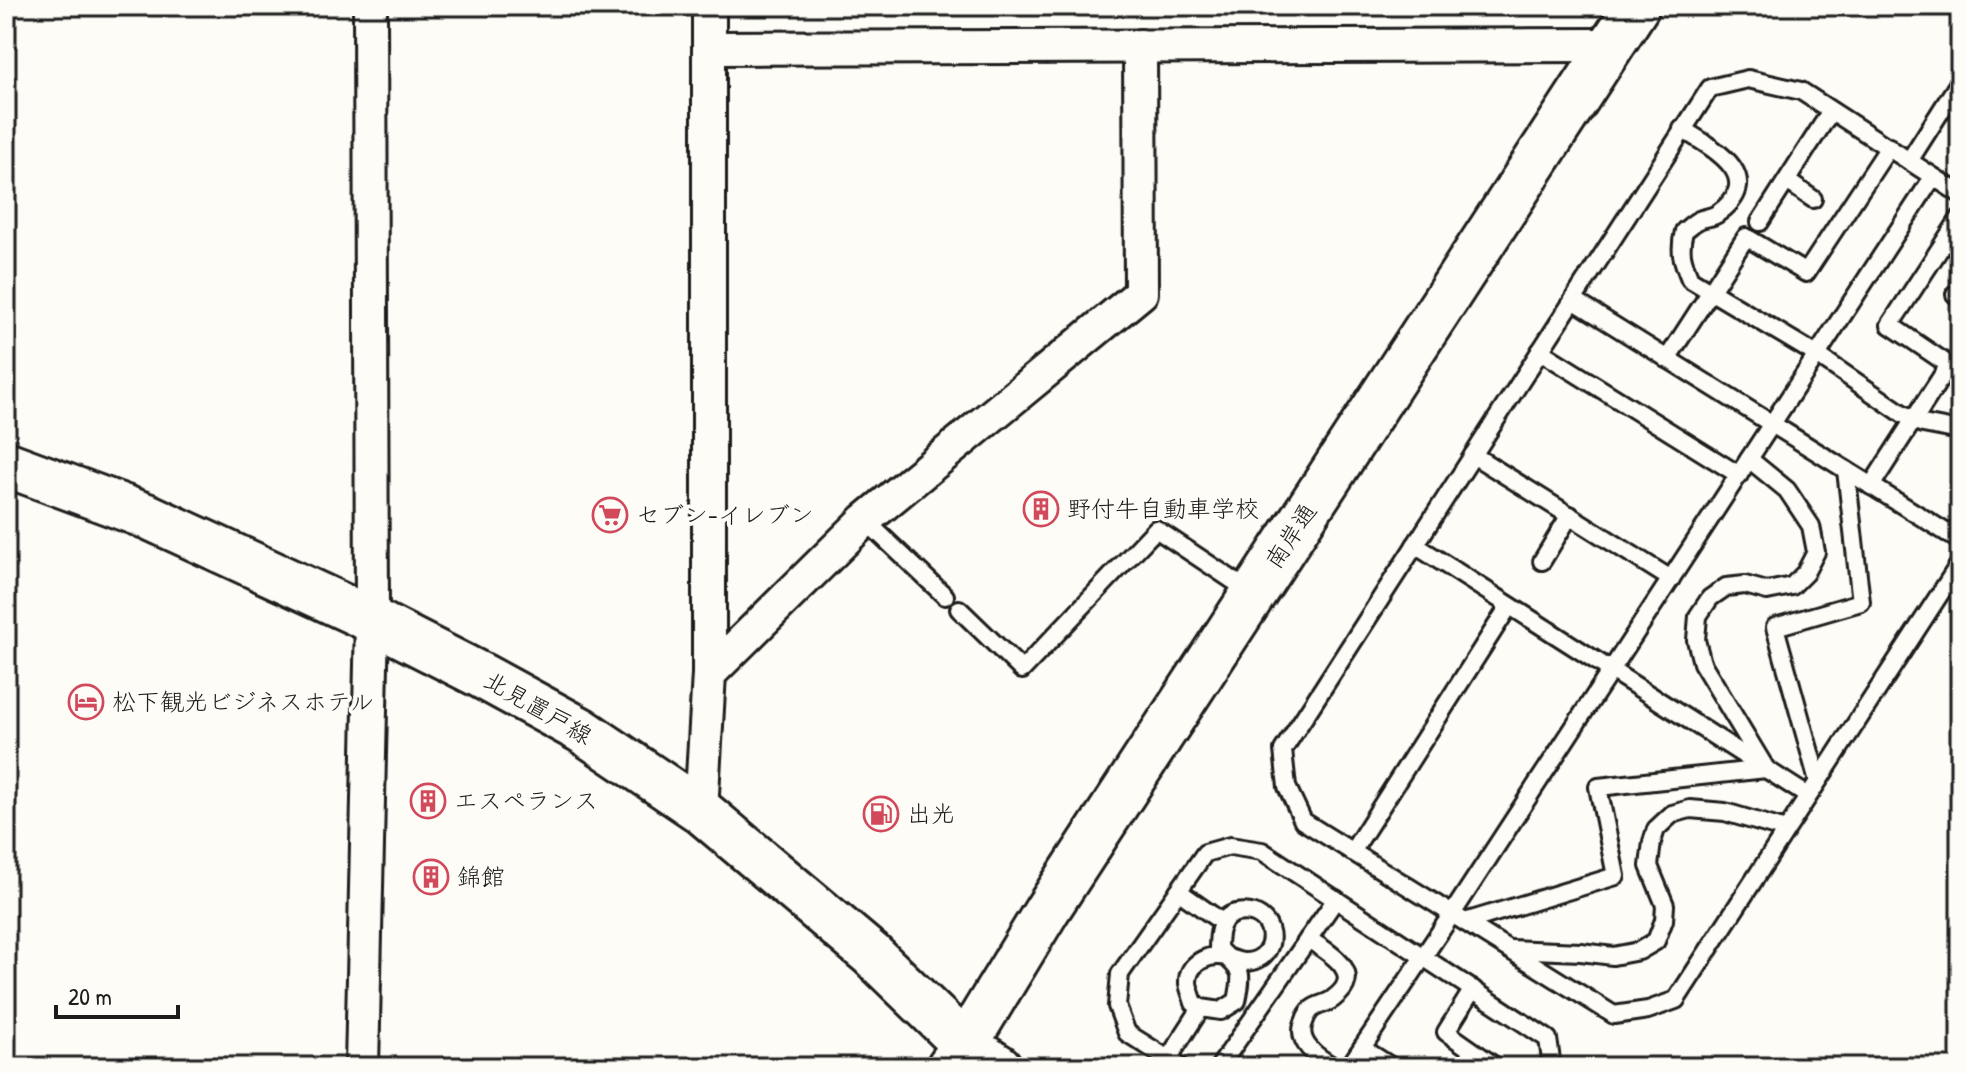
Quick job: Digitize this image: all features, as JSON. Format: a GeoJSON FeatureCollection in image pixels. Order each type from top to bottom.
{"type":"FeatureCollection","features":[{"type":"Feature","properties":{"kind":"main road","name":"南岸通"},"geometry":{"type":"LineString","coordinates":[[970,1062],[1047,910],[1637,6]]}},
{"type":"Feature","properties":{"kind":"main road","name":"北見置戸線"},"geometry":{"type":"LineString","coordinates":[[6,464],[149,517],[372,620],[581,730],[701,811],[871,954],[970,1062]]}},
{"type":"Feature","properties":{"kind":"street"},"geometry":{"type":"LineString","coordinates":[[362,1067],[372,620],[370,6]]}},
{"type":"Feature","properties":{"kind":"street"},"geometry":{"type":"LineString","coordinates":[[701,811],[709,674],[709,6]]}},
{"type":"Feature","properties":{"kind":"street"},"geometry":{"type":"LineString","coordinates":[[709,48],[1611,45]]}},
{"type":"Feature","properties":{"kind":"street"},"geometry":{"type":"LineString","coordinates":[[709,674],[865,520],[1141,293],[1140,46]]}},
{"type":"Feature","properties":{"kind":"lane"},"geometry":{"type":"LineString","coordinates":[[1960,194],[1801,91],[1748,79],[1710,88],[1283,750],[1287,787],[1303,821],[1614,1015],[1648,1010],[1676,1000],[1960,563]]}},
{"type":"Feature","properties":{"kind":"lane"},"geometry":{"type":"LineString","coordinates":[[1909,161],[1960,81]]}},
{"type":"Feature","properties":{"kind":"lane"},"geometry":{"type":"LineString","coordinates":[[1760,222],[1831,111]]}},
{"type":"Feature","properties":{"kind":"lane"},"geometry":{"type":"LineString","coordinates":[[1682,129],[1716,149],[1733,165],[1739,183],[1732,201],[1713,217],[1699,220],[1684,231],[1680,246],[1690,279],[1817,355],[1903,414],[1923,424],[1960,431]]}},
{"type":"Feature","properties":{"kind":"lane"},"geometry":{"type":"LineString","coordinates":[[1667,359],[1746,237],[1806,273],[1889,147]]}},
{"type":"Feature","properties":{"kind":"lane"},"geometry":{"type":"LineString","coordinates":[[1349,1067],[1422,956],[1458,918],[1611,670],[1933,177]]}},
{"type":"Feature","properties":{"kind":"lane"},"geometry":{"type":"LineString","coordinates":[[1787,181],[1813,199]]}},
{"type":"Feature","properties":{"kind":"lane"},"geometry":{"type":"LineString","coordinates":[[1871,486],[1949,365],[1890,325],[1960,218]]}},
{"type":"Feature","properties":{"kind":"lane"},"geometry":{"type":"LineString","coordinates":[[1573,300],[1960,541]]}},
{"type":"Feature","properties":{"kind":"lane"},"geometry":{"type":"LineString","coordinates":[[1540,351],[1739,475]]}},
{"type":"Feature","properties":{"kind":"lane"},"geometry":{"type":"LineString","coordinates":[[1473,455],[1671,579]]}},
{"type":"Feature","properties":{"kind":"lane"},"geometry":{"type":"LineString","coordinates":[[1749,459],[1787,490],[1811,526],[1816,552],[1805,573],[1792,586],[1767,591],[1745,585],[1726,587],[1710,598],[1698,616],[1696,640],[1702,663],[1766,769]]}},
{"type":"Feature","properties":{"kind":"lane"},"geometry":{"type":"LineString","coordinates":[[1818,781],[1775,627],[1861,602],[1846,470]]}},
{"type":"Feature","properties":{"kind":"lane"},"geometry":{"type":"LineString","coordinates":[[1542,561],[1570,515]]}},
{"type":"Feature","properties":{"kind":"lane"},"geometry":{"type":"LineString","coordinates":[[865,520],[945,596]]}},
{"type":"Feature","properties":{"kind":"lane"},"geometry":{"type":"LineString","coordinates":[[959,609],[1022,670],[1156,529],[1254,594]]}},
{"type":"Feature","properties":{"kind":"lane"},"geometry":{"type":"LineString","coordinates":[[1415,545],[1808,796]]}},
{"type":"Feature","properties":{"kind":"lane"},"geometry":{"type":"LineString","coordinates":[[1352,852],[1509,606]]}},
{"type":"Feature","properties":{"kind":"lane"},"geometry":{"type":"LineString","coordinates":[[1458,918],[1616,876],[1598,787],[1766,769]]}},
{"type":"Feature","properties":{"kind":"lane"},"geometry":{"type":"LineString","coordinates":[[1508,949],[1613,956],[1639,951],[1656,941],[1664,920],[1665,905],[1649,866],[1652,842],[1656,829],[1672,814],[1690,809],[1725,812],[1786,830]]}},
{"type":"Feature","properties":{"kind":"lane"},"geometry":{"type":"LineString","coordinates":[[1201,1008],[1174,1063],[1127,1033],[1117,1006],[1120,974],[1205,853],[1230,846],[1262,851],[1548,1039],[1552,1067]]}},
{"type":"Feature","properties":{"kind":"lane"},"geometry":{"type":"LineString","coordinates":[[1178,891],[1222,922]]}},
{"type":"Feature","properties":{"kind":"lane"},"geometry":{"type":"LineString","coordinates":[[1219,1067],[1336,899]]}},
{"type":"Feature","properties":{"kind":"lane"},"geometry":{"type":"LineString","coordinates":[[1226,957],[1218,949],[1222,922],[1229,915],[1252,912],[1260,915],[1270,932],[1271,942],[1259,958],[1244,962],[1226,957],[1217,955],[1203,959],[1193,968],[1188,980],[1190,991],[1194,1003],[1201,1008],[1221,1011],[1237,1001],[1242,976],[1240,969],[1226,957]]}},
{"type":"Feature","properties":{"kind":"lane"},"geometry":{"type":"LineString","coordinates":[[1308,939],[1337,958],[1344,967],[1347,979],[1342,991],[1333,1000],[1311,1009],[1303,1023],[1302,1037],[1308,1046],[1319,1058],[1334,1067]]}},
{"type":"Feature","properties":{"kind":"lane"},"geometry":{"type":"LineString","coordinates":[[1473,989],[1446,1032],[1496,1067]]}},
{"type":"Feature","properties":{"kind":"lane"},"geometry":{"type":"LineString","coordinates":[[1362,1048],[1392,1067]]}},
{"type":"Feature","properties":{"kind":"place","name":"野付牛自動車学校"},"geometry":{"type":"Point","coordinates":[1041,509]}},
{"type":"Feature","properties":{"kind":"place","name":"セブン-イレブン"},"geometry":{"type":"Point","coordinates":[610,515]}},
{"type":"Feature","properties":{"kind":"place","name":"松下観光ビジネスホテル"},"geometry":{"type":"Point","coordinates":[86,702]}},
{"type":"Feature","properties":{"kind":"place","name":"エスペランス"},"geometry":{"type":"Point","coordinates":[428,801]}},
{"type":"Feature","properties":{"kind":"place","name":"出光"},"geometry":{"type":"Point","coordinates":[881,814]}},
{"type":"Feature","properties":{"kind":"place","name":"錦館"},"geometry":{"type":"Point","coordinates":[431,877]}}]}
